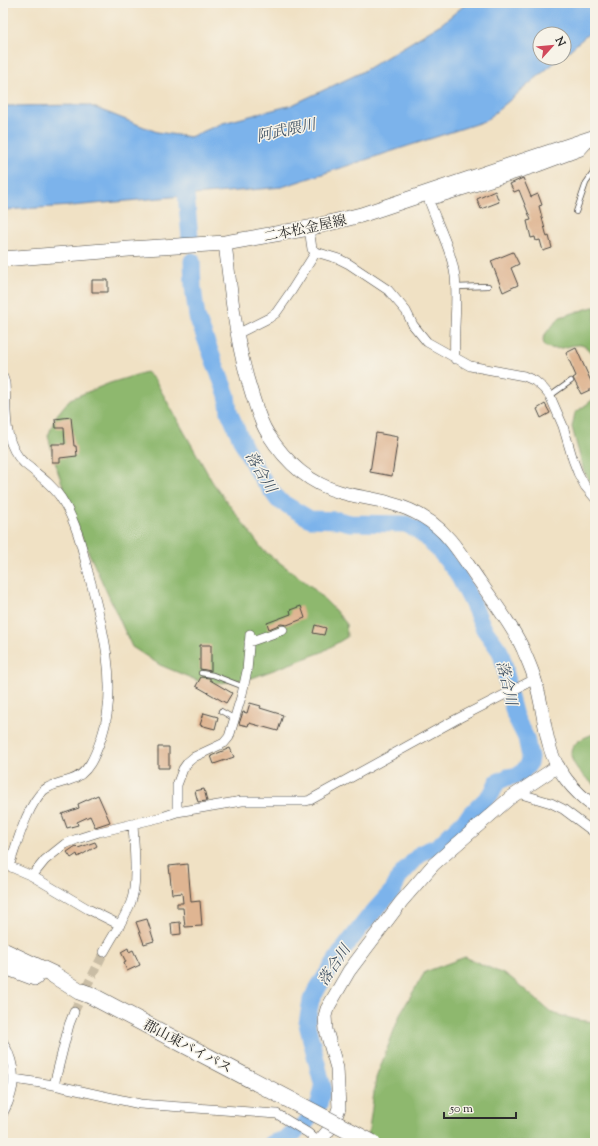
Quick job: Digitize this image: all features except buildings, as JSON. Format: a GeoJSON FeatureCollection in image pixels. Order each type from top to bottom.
{"type":"FeatureCollection","features":[{"type":"Feature","properties":{"kind":"highway","name":"郡山東バイパス"},"geometry":{"type":"LineString","coordinates":[[3,951],[54,975],[85,993],[372,1143]]}},
{"type":"Feature","properties":{"kind":"highway"},"geometry":{"type":"LineString","coordinates":[[3,965],[47,982],[85,993]]}},
{"type":"Feature","properties":{"kind":"main road","name":"二本松金屋線"},"geometry":{"type":"LineString","coordinates":[[3,259],[129,249],[225,244],[309,228],[361,216],[428,197],[594,142]]}},
{"type":"Feature","properties":{"kind":"street"},"geometry":{"type":"LineString","coordinates":[[428,197],[448,251],[455,276],[455,359]]}},
{"type":"Feature","properties":{"kind":"street"},"geometry":{"type":"LineString","coordinates":[[309,228],[312,249],[316,252],[339,259],[349,264],[388,290],[406,311],[413,325],[427,342],[470,366],[524,376],[535,381],[550,396],[563,426],[578,473],[585,486],[595,498]]}},
{"type":"Feature","properties":{"kind":"street"},"geometry":{"type":"LineString","coordinates":[[225,244],[237,334],[248,383],[259,416],[267,432],[286,458],[298,470],[325,487],[353,496],[390,503],[425,518],[440,530],[457,550],[506,620],[522,648],[535,680],[549,744],[558,766],[577,793],[595,807]]}},
{"type":"Feature","properties":{"kind":"street"},"geometry":{"type":"LineString","coordinates":[[237,334],[276,313],[316,252]]}},
{"type":"Feature","properties":{"kind":"street"},"geometry":{"type":"LineString","coordinates":[[3,377],[5,384],[7,428],[13,450],[23,462],[42,477],[61,498],[73,520],[82,547],[101,619],[106,647],[108,688],[106,720],[102,736],[92,761],[86,771],[70,780],[54,784],[45,789],[36,799],[6,865],[32,876],[88,909],[120,925]]}},
{"type":"Feature","properties":{"kind":"street"},"geometry":{"type":"LineString","coordinates":[[177,812],[177,785],[183,769],[194,757],[224,743],[229,737],[244,687],[247,671],[249,638],[283,630]]}},
{"type":"Feature","properties":{"kind":"street"},"geometry":{"type":"LineString","coordinates":[[32,876],[45,860],[65,844],[99,832],[177,812],[242,801],[310,800],[455,720],[535,680]]}},
{"type":"Feature","properties":{"kind":"street"},"geometry":{"type":"LineString","coordinates":[[14,1079],[54,1085],[140,1104],[277,1114],[315,1139],[328,1131],[339,1108],[337,1068],[326,1030],[325,1016],[326,1008],[349,971],[401,902],[434,864],[472,832],[490,814],[558,766]]}},
{"type":"Feature","properties":{"kind":"street"},"geometry":{"type":"LineString","coordinates":[[518,793],[545,801],[563,810],[595,833]]}},
{"type":"Feature","properties":{"kind":"street"},"geometry":{"type":"LineString","coordinates":[[104,952],[132,901],[135,876],[133,824]]}},
{"type":"Feature","properties":{"kind":"street"},"geometry":{"type":"LineString","coordinates":[[54,1085],[69,1025],[74,1012]]}},
{"type":"Feature","properties":{"kind":"street"},"geometry":{"type":"LineString","coordinates":[[3,1042],[10,1058],[14,1079],[13,1091],[3,1113]]}},
{"type":"Feature","properties":{"kind":"lane"},"geometry":{"type":"LineString","coordinates":[[576,212],[586,183],[593,173],[595,165]]}},
{"type":"Feature","properties":{"kind":"lane"},"geometry":{"type":"LineString","coordinates":[[455,287],[488,286]]}},
{"type":"Feature","properties":{"kind":"lane"},"geometry":{"type":"LineString","coordinates":[[550,396],[571,381]]}},
{"type":"Feature","properties":{"kind":"lane"},"geometry":{"type":"LineString","coordinates":[[201,673],[213,675],[244,687]]}},
{"type":"Feature","properties":{"kind":"lane"},"geometry":{"type":"LineString","coordinates":[[221,711],[235,719]]}},
{"type":"Feature","properties":{"kind":"green space"},"geometry":{"type":"Polygon","coordinates":[[[595,307],[595,356],[584,346],[580,345],[556,349],[544,346],[543,339],[546,333],[560,317],[595,307]]]}},
{"type":"Feature","properties":{"kind":"green space"},"geometry":{"type":"Polygon","coordinates":[[[146,372],[155,380],[213,483],[263,550],[312,587],[333,608],[346,623],[347,637],[322,652],[252,678],[208,685],[160,665],[132,647],[82,538],[58,472],[48,436],[56,416],[70,399],[110,383],[146,372]]]}},
{"type":"Feature","properties":{"kind":"green space"},"geometry":{"type":"Polygon","coordinates":[[[595,398],[595,487],[584,472],[572,427],[575,413],[595,398]]]}},
{"type":"Feature","properties":{"kind":"green space"},"geometry":{"type":"Polygon","coordinates":[[[595,733],[595,785],[576,767],[571,755],[572,749],[577,742],[595,733]]]}},
{"type":"Feature","properties":{"kind":"green space"},"geometry":{"type":"Polygon","coordinates":[[[465,957],[510,977],[552,1013],[577,1020],[595,1022],[595,1143],[367,1143],[376,1078],[401,1012],[425,972],[465,957]]]}},
{"type":"Feature","properties":{"kind":"water","name":"阿武隈川"},"geometry":{"type":"Polygon","coordinates":[[[467,3],[595,3],[595,28],[572,48],[572,26],[532,26],[532,66],[550,66],[485,121],[282,187],[72,206],[3,210],[3,106],[88,105],[157,132],[190,137],[223,123],[292,105],[360,73],[440,25],[467,3]]]}},
{"type":"Feature","properties":{"kind":"waterway","name":"落合川"},"geometry":{"type":"LineString","coordinates":[[184,172],[190,238]]}},
{"type":"Feature","properties":{"kind":"waterway","name":"落合川"},"geometry":{"type":"LineString","coordinates":[[192,261],[193,287],[197,317],[227,395],[229,412],[257,471],[278,500],[310,519],[338,520],[350,523],[406,524],[419,531],[436,547],[457,573],[484,629],[500,651],[505,667],[508,690],[515,716],[526,738],[530,757],[529,764],[520,775],[508,777],[497,782],[492,793],[438,846],[421,853],[400,876],[393,890],[367,919],[342,951],[311,1000],[307,1024],[323,1087],[319,1104],[305,1124],[286,1139],[272,1143]]}},
{"type":"Feature","properties":{"kind":"tunnel"},"geometry":{"type":"LineString","coordinates":[[74,1012],[104,952]]}}]}
